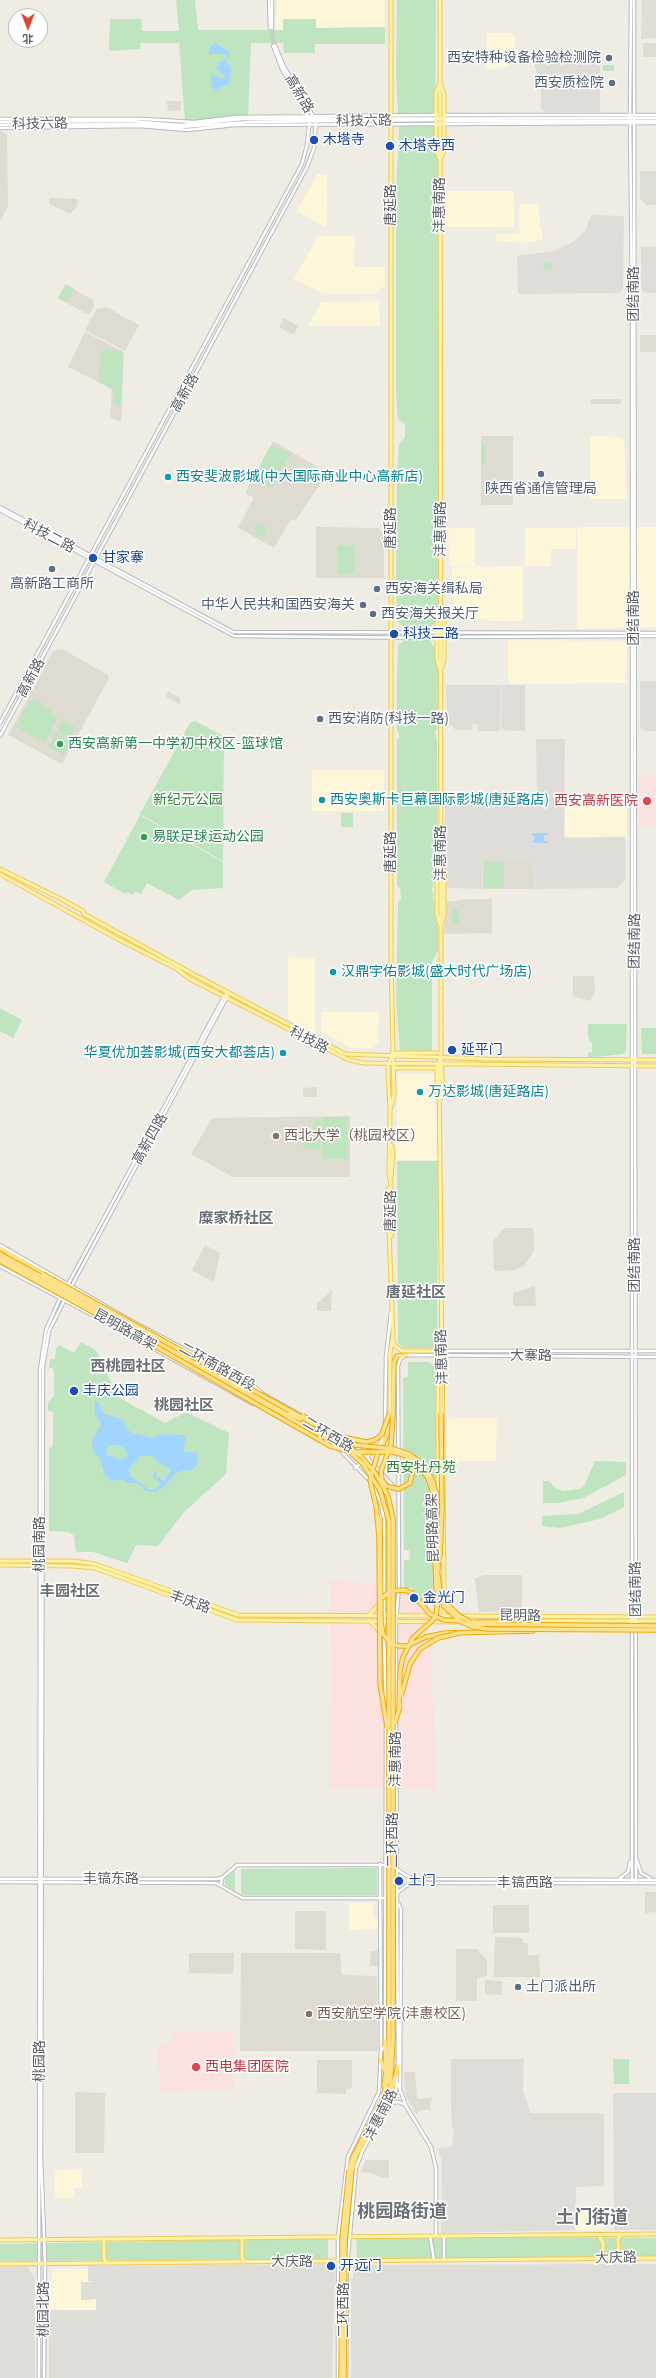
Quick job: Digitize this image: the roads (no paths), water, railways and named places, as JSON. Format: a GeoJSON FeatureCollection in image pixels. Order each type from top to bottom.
{"type":"FeatureCollection","features":[{"type":"Feature","properties":{"kind":"highway"},"geometry":{"type":"LineString","coordinates":[[0,1248],[43,1274]]}},
{"type":"Feature","properties":{"kind":"highway"},"geometry":{"type":"LineString","coordinates":[[0,1254],[43,1274]]}},
{"type":"Feature","properties":{"kind":"highway","name":"二环南路西段"},"geometry":{"type":"LineString","coordinates":[[0,1254],[288,1416]]}},
{"type":"Feature","properties":{"kind":"highway","name":"昆明路高架"},"geometry":{"type":"LineString","coordinates":[[0,1259],[330,1446],[345,1451],[395,1452],[417,1464],[426,1474],[432,1488],[435,1508],[435,1579],[439,1597],[447,1609],[461,1622],[474,1627],[540,1630],[656,1630]]}},
{"type":"Feature","properties":{"kind":"highway","name":"二环南路西段"},"geometry":{"type":"LineString","coordinates":[[0,1259],[288,1416]]}},
{"type":"Feature","properties":{"kind":"highway","name":"昆明路高架"},"geometry":{"type":"LineString","coordinates":[[43,1274],[346,1442],[402,1451],[422,1464],[432,1479],[436,1492],[437,1570],[440,1590],[445,1602],[458,1615],[474,1624],[656,1626]]}},
{"type":"Feature","properties":{"kind":"highway"},"geometry":{"type":"LineString","coordinates":[[395,1452],[406,1458],[413,1470],[410,1483],[399,1489],[386,1486],[381,1475],[392,1438],[391,1413],[394,1362],[397,1356],[406,1355]]}},
{"type":"Feature","properties":{"kind":"highway"},"geometry":{"type":"LineString","coordinates":[[437,1570],[441,1543],[442,1385]]}},
{"type":"Feature","properties":{"kind":"highway"},"geometry":{"type":"LineString","coordinates":[[286,1409],[342,1436],[362,1442],[373,1441],[382,1434],[391,1413]]}},
{"type":"Feature","properties":{"kind":"highway"},"geometry":{"type":"LineString","coordinates":[[391,1413],[387,1435],[374,1463],[371,1476],[371,1488],[381,1526],[381,1622],[385,1638],[393,1644],[403,1646],[438,1634],[540,1630]]}},
{"type":"Feature","properties":{"kind":"highway","name":"二环西路"},"geometry":{"type":"LineString","coordinates":[[288,1416],[325,1432],[356,1451],[376,1474],[388,1496],[394,1532],[394,1728],[389,2041],[392,2078],[387,2103],[356,2156],[350,2170],[345,2240],[345,2378]]}},
{"type":"Feature","properties":{"kind":"highway","name":"二环西路"},"geometry":{"type":"LineString","coordinates":[[288,1416],[349,1451],[369,1470],[384,1501],[389,1534],[389,2072],[383,2099],[352,2158],[350,2170],[342,2239],[340,2378]]}},
{"type":"Feature","properties":{"kind":"highway"},"geometry":{"type":"LineString","coordinates":[[376,1505],[379,1537],[378,1610],[380,1683],[389,1738]]}},
{"type":"Feature","properties":{"kind":"highway"},"geometry":{"type":"LineString","coordinates":[[399,1708],[400,1671],[406,1650],[413,1638],[434,1620],[437,1614],[438,1507]]}},
{"type":"Feature","properties":{"kind":"highway"},"geometry":{"type":"LineString","coordinates":[[378,1610],[386,1593],[401,1589],[411,1592],[430,1614],[444,1620],[566,1626]]}},
{"type":"Feature","properties":{"kind":"highway"},"geometry":{"type":"LineString","coordinates":[[394,1728],[407,1674],[418,1652],[423,1646],[438,1638],[459,1633]]}},
{"type":"Feature","properties":{"kind":"highway"},"geometry":{"type":"LineString","coordinates":[[383,2099],[389,2041]]}},
{"type":"Feature","properties":{"kind":"highway"},"geometry":{"type":"LineString","coordinates":[[381,2060],[384,2067],[385,2081]]}},
{"type":"Feature","properties":{"kind":"highway"},"geometry":{"type":"LineString","coordinates":[[387,2103],[398,2066]]}},
{"type":"Feature","properties":{"kind":"main road"},"geometry":{"type":"LineString","coordinates":[[271,0],[271,28]]}},
{"type":"Feature","properties":{"kind":"main road","name":"唐延路"},"geometry":{"type":"LineString","coordinates":[[390,1110],[394,1095],[394,1068],[392,1055],[390,637],[391,0]]}},
{"type":"Feature","properties":{"kind":"main road","name":"沣惠南路"},"geometry":{"type":"LineString","coordinates":[[440,0],[441,1063],[443,1092],[441,1098]]}},
{"type":"Feature","properties":{"kind":"main road","name":"团结南路"},"geometry":{"type":"LineString","coordinates":[[633,0],[630,584],[633,634],[630,1058],[633,1882]]}},
{"type":"Feature","properties":{"kind":"main road","name":"高新路"},"geometry":{"type":"LineString","coordinates":[[0,723],[302,164],[309,139],[309,120],[282,69],[274,46],[284,67],[315,120],[314,148],[307,167],[0,736]]}},
{"type":"Feature","properties":{"kind":"main road"},"geometry":{"type":"LineString","coordinates":[[391,119],[396,115],[440,119]]}},
{"type":"Feature","properties":{"kind":"main road","name":"团结南路"},"geometry":{"type":"LineString","coordinates":[[632,119],[636,1879]]}},
{"type":"Feature","properties":{"kind":"main road"},"geometry":{"type":"LineString","coordinates":[[0,123],[139,126],[187,130],[309,120],[656,119]]}},
{"type":"Feature","properties":{"kind":"main road","name":"科技六路"},"geometry":{"type":"LineString","coordinates":[[0,123],[129,121],[180,125],[242,120],[656,119]]}},
{"type":"Feature","properties":{"kind":"main road","name":"科技二路"},"geometry":{"type":"LineString","coordinates":[[0,508],[234,636],[441,637],[633,634]]}},
{"type":"Feature","properties":{"kind":"main road","name":"科技二路"},"geometry":{"type":"LineString","coordinates":[[95,560],[233,632],[656,634]]}},
{"type":"Feature","properties":{"kind":"main road","name":"科技路"},"geometry":{"type":"LineString","coordinates":[[0,869],[61,899],[83,911],[84,914],[339,1052],[355,1056],[441,1055],[594,1060],[635,1058],[656,1060]]}},
{"type":"Feature","properties":{"kind":"main road","name":"科技路"},"geometry":{"type":"LineString","coordinates":[[0,874],[114,937],[172,966],[190,979],[344,1059],[364,1063],[656,1066]]}},
{"type":"Feature","properties":{"kind":"main road"},"geometry":{"type":"LineString","coordinates":[[226,991],[226,997]]}},
{"type":"Feature","properties":{"kind":"main road","name":"高新四路"},"geometry":{"type":"LineString","coordinates":[[69,1284],[226,997]]}},
{"type":"Feature","properties":{"kind":"main road","name":"高新四路"},"geometry":{"type":"LineString","coordinates":[[72,1287],[226,997]]}},
{"type":"Feature","properties":{"kind":"main road"},"geometry":{"type":"LineString","coordinates":[[388,1063],[392,1055]]}},
{"type":"Feature","properties":{"kind":"main road","name":"唐延路"},"geometry":{"type":"LineString","coordinates":[[388,1063],[390,1110],[389,1173],[391,1178],[391,1186],[388,1189],[391,1238],[391,1312],[393,1337],[390,1353],[391,1413]]}},
{"type":"Feature","properties":{"kind":"main road","name":"沣惠南路"},"geometry":{"type":"LineString","coordinates":[[441,1063],[438,1068],[441,1098],[441,1357],[444,1616]]}},
{"type":"Feature","properties":{"kind":"main road"},"geometry":{"type":"LineString","coordinates":[[394,1068],[438,1068]]}},
{"type":"Feature","properties":{"kind":"main road","name":"二环南路西段"},"geometry":{"type":"LineString","coordinates":[[0,1245],[72,1287],[254,1386],[263,1394],[349,1441],[367,1457],[394,1486],[398,1494]]}},
{"type":"Feature","properties":{"kind":"main road","name":"二环南路西段"},"geometry":{"type":"LineString","coordinates":[[0,1266],[338,1449],[356,1467]]}},
{"type":"Feature","properties":{"kind":"main road","name":"桃园南路"},"geometry":{"type":"LineString","coordinates":[[42,1881],[41,1357],[46,1330],[60,1298],[69,1284]]}},
{"type":"Feature","properties":{"kind":"main road","name":"桃园南路"},"geometry":{"type":"LineString","coordinates":[[41,1563],[44,1357],[50,1331],[64,1300],[72,1287]]}},
{"type":"Feature","properties":{"kind":"main road","name":"唐延路"},"geometry":{"type":"LineString","coordinates":[[356,1467],[381,1444],[385,1433],[386,1357],[391,1312]]}},
{"type":"Feature","properties":{"kind":"main road"},"geometry":{"type":"LineString","coordinates":[[393,1337],[395,1346],[402,1351],[442,1351]]}},
{"type":"Feature","properties":{"kind":"main road","name":"大寨路"},"geometry":{"type":"LineString","coordinates":[[442,1351],[585,1353],[656,1351]]}},
{"type":"Feature","properties":{"kind":"main road","name":"沣惠南路"},"geometry":{"type":"LineString","coordinates":[[345,2378],[348,2237],[356,2168],[362,2152],[387,2103],[396,2090],[398,2066],[396,1618],[399,1587],[398,1364],[400,1359],[406,1355]]}},
{"type":"Feature","properties":{"kind":"main road","name":"大寨路"},"geometry":{"type":"LineString","coordinates":[[406,1355],[441,1357],[656,1357]]}},
{"type":"Feature","properties":{"kind":"main road"},"geometry":{"type":"LineString","coordinates":[[438,1507],[438,1362],[441,1357]]}},
{"type":"Feature","properties":{"kind":"main road","name":"沣惠南路"},"geometry":{"type":"LineString","coordinates":[[340,2378],[338,2237],[348,2157],[379,2092],[381,2052],[389,2041],[383,1898],[386,1864],[383,1513],[372,1486],[356,1467]]}},
{"type":"Feature","properties":{"kind":"main road","name":"丰庆路"},"geometry":{"type":"LineString","coordinates":[[0,1561],[95,1564],[238,1615],[384,1618]]}},
{"type":"Feature","properties":{"kind":"main road","name":"丰庆路"},"geometry":{"type":"LineString","coordinates":[[0,1565],[41,1563]]}},
{"type":"Feature","properties":{"kind":"main road"},"geometry":{"type":"LineString","coordinates":[[384,1599],[369,1618],[384,1636]]}},
{"type":"Feature","properties":{"kind":"main road","name":"昆明路"},"geometry":{"type":"LineString","coordinates":[[396,1618],[444,1616],[656,1617]]}},
{"type":"Feature","properties":{"kind":"main road","name":"昆明路"},"geometry":{"type":"LineString","coordinates":[[384,1618],[656,1621]]}},
{"type":"Feature","properties":{"kind":"main road"},"geometry":{"type":"LineString","coordinates":[[613,1879],[623,1877],[627,1873],[632,1854]]}},
{"type":"Feature","properties":{"kind":"main road"},"geometry":{"type":"LineString","coordinates":[[636,1854],[641,1873],[648,1878],[656,1880]]}},
{"type":"Feature","properties":{"kind":"main road"},"geometry":{"type":"LineString","coordinates":[[380,1864],[383,1898],[381,2052]]}},
{"type":"Feature","properties":{"kind":"main road"},"geometry":{"type":"LineString","coordinates":[[397,1869],[386,1864],[237,1865],[222,1878],[221,1884],[242,1898],[383,1898],[391,1897],[397,1893]]}},
{"type":"Feature","properties":{"kind":"main road","name":"丰镐西路"},"geometry":{"type":"LineString","coordinates":[[397,1869],[415,1879],[613,1879],[633,1882]]}},
{"type":"Feature","properties":{"kind":"main road","name":"丰镐东路"},"geometry":{"type":"LineString","coordinates":[[0,1882],[216,1880],[222,1878]]}},
{"type":"Feature","properties":{"kind":"main road","name":"丰镐东路"},"geometry":{"type":"LineString","coordinates":[[0,1879],[221,1884]]}},
{"type":"Feature","properties":{"kind":"main road","name":"丰镐西路"},"geometry":{"type":"LineString","coordinates":[[633,1882],[636,1879],[656,1880]]}},
{"type":"Feature","properties":{"kind":"main road","name":"桃园路"},"geometry":{"type":"LineString","coordinates":[[41,2240],[42,1881]]}},
{"type":"Feature","properties":{"kind":"main road","name":"丰镐西路"},"geometry":{"type":"LineString","coordinates":[[397,1893],[406,1886],[415,1883],[656,1883]]}},
{"type":"Feature","properties":{"kind":"main road"},"geometry":{"type":"LineString","coordinates":[[397,1902],[401,1909],[400,2092]]}},
{"type":"Feature","properties":{"kind":"main road"},"geometry":{"type":"LineString","coordinates":[[397,2080],[406,2106],[431,2147],[436,2168],[436,2236]]}},
{"type":"Feature","properties":{"kind":"main road"},"geometry":{"type":"LineString","coordinates":[[387,2103],[400,2102],[406,2106]]}},
{"type":"Feature","properties":{"kind":"main road"},"geometry":{"type":"LineString","coordinates":[[619,2259],[618,2238],[623,2234]]}},
{"type":"Feature","properties":{"kind":"main road","name":"大庆路"},"geometry":{"type":"LineString","coordinates":[[0,2240],[656,2234]]}},
{"type":"Feature","properties":{"kind":"main road"},"geometry":{"type":"LineString","coordinates":[[599,2235],[603,2243],[603,2255],[599,2259]]}},
{"type":"Feature","properties":{"kind":"main road"},"geometry":{"type":"LineString","coordinates":[[430,2236],[434,2260]]}},
{"type":"Feature","properties":{"kind":"main road"},"geometry":{"type":"LineString","coordinates":[[444,2236],[444,2260]]}},
{"type":"Feature","properties":{"kind":"main road"},"geometry":{"type":"LineString","coordinates":[[238,2238],[241,2240],[241,2258],[239,2262]]}},
{"type":"Feature","properties":{"kind":"main road"},"geometry":{"type":"LineString","coordinates":[[245,2238],[242,2240],[242,2258],[245,2262]]}},
{"type":"Feature","properties":{"kind":"main road"},"geometry":{"type":"LineString","coordinates":[[101,2239],[103,2253],[101,2262]]}},
{"type":"Feature","properties":{"kind":"main road"},"geometry":{"type":"LineString","coordinates":[[106,2239],[104,2259],[107,2262]]}},
{"type":"Feature","properties":{"kind":"main road","name":"桃园北路"},"geometry":{"type":"LineString","coordinates":[[41,2240],[45,2263],[44,2378]]}},
{"type":"Feature","properties":{"kind":"main road","name":"桃园北路"},"geometry":{"type":"LineString","coordinates":[[40,2378],[39,2263],[41,2240]]}},
{"type":"Feature","properties":{"kind":"main road","name":"大庆路"},"geometry":{"type":"LineString","coordinates":[[0,2264],[101,2262],[338,2263],[434,2260],[656,2258]]}},
{"type":"Feature","properties":{"kind":"water"},"geometry":{"type":"Polygon","coordinates":[[[216,43],[229,52],[228,58],[225,61],[231,67],[229,86],[221,86],[218,92],[211,86],[211,77],[213,74],[221,79],[226,77],[216,69],[218,64],[227,57],[225,54],[209,54],[210,46],[216,43]]]}},
{"type":"Feature","properties":{"kind":"water"},"geometry":{"type":"Polygon","coordinates":[[[532,833],[548,833],[548,835],[544,835],[544,841],[548,841],[548,843],[532,843],[535,836],[532,836],[532,833]]]}},
{"type":"Feature","properties":{"kind":"water"},"geometry":{"type":"Polygon","coordinates":[[[95,1401],[98,1402],[104,1414],[123,1420],[127,1429],[132,1433],[152,1438],[160,1434],[183,1435],[186,1438],[183,1451],[197,1453],[198,1464],[194,1469],[177,1472],[164,1487],[155,1492],[146,1491],[137,1483],[127,1483],[123,1479],[110,1481],[109,1477],[105,1476],[100,1459],[93,1452],[92,1441],[101,1424],[95,1413],[95,1401]],[[112,1445],[106,1448],[107,1455],[119,1459],[127,1458],[126,1450],[119,1445],[112,1445]],[[141,1456],[129,1468],[130,1476],[147,1488],[152,1490],[157,1488],[160,1485],[156,1478],[153,1478],[153,1474],[157,1471],[156,1476],[164,1481],[171,1470],[154,1459],[153,1456],[141,1456]]]}},
{"type":"Feature","properties":{"kind":"tunnel"},"geometry":{"type":"LineString","coordinates":[[270,28],[273,46]]}},
{"type":"Feature","properties":{"kind":"tunnel"},"geometry":{"type":"LineString","coordinates":[[272,28],[275,45]]}},
{"type":"Feature","properties":{"kind":"place","name":"西安特种设备检验检测院"},"geometry":{"type":"Point","coordinates":[609,58]}},
{"type":"Feature","properties":{"kind":"place","name":"西安质检院"},"geometry":{"type":"Point","coordinates":[612,83]}},
{"type":"Feature","properties":{"kind":"place","name":"木塔寺"},"geometry":{"type":"Point","coordinates":[314,140]}},
{"type":"Feature","properties":{"kind":"place","name":"木塔寺西"},"geometry":{"type":"Point","coordinates":[390,146]}},
{"type":"Feature","properties":{"kind":"place","name":"陕西省通信管理局"},"geometry":{"type":"Point","coordinates":[541,474]}},
{"type":"Feature","properties":{"kind":"place","name":"西安斐波影城(中大国际商业中心高新店)"},"geometry":{"type":"Point","coordinates":[168,477]}},
{"type":"Feature","properties":{"kind":"place","name":"甘家寨"},"geometry":{"type":"Point","coordinates":[93,558]}},
{"type":"Feature","properties":{"kind":"place","name":"高新路工商所"},"geometry":{"type":"Point","coordinates":[52,569]}},
{"type":"Feature","properties":{"kind":"place","name":"西安海关缉私局"},"geometry":{"type":"Point","coordinates":[377,589]}},
{"type":"Feature","properties":{"kind":"place","name":"中华人民共和国西安海关"},"geometry":{"type":"Point","coordinates":[363,605]}},
{"type":"Feature","properties":{"kind":"place","name":"西安海关报关厅"},"geometry":{"type":"Point","coordinates":[373,614]}},
{"type":"Feature","properties":{"kind":"place","name":"科技二路"},"geometry":{"type":"Point","coordinates":[394,634]}},
{"type":"Feature","properties":{"kind":"place","name":"西安消防(科技一路)"},"geometry":{"type":"Point","coordinates":[320,719]}},
{"type":"Feature","properties":{"kind":"place","name":"西安高新第一中学初中校区-篮球馆"},"geometry":{"type":"Point","coordinates":[60,744]}},
{"type":"Feature","properties":{"kind":"place","name":"西安奥斯卡巨幕国际影城(唐延路店)"},"geometry":{"type":"Point","coordinates":[322,800]}},
{"type":"Feature","properties":{"kind":"place","name":"西安高新医院"},"geometry":{"type":"Point","coordinates":[647,801]}},
{"type":"Feature","properties":{"kind":"place","name":"易联足球运动公园"},"geometry":{"type":"Point","coordinates":[144,837]}},
{"type":"Feature","properties":{"kind":"place","name":"汉鼎宇佑影城(盛大时代广场店)"},"geometry":{"type":"Point","coordinates":[333,972]}},
{"type":"Feature","properties":{"kind":"place","name":"延平门"},"geometry":{"type":"Point","coordinates":[452,1050]}},
{"type":"Feature","properties":{"kind":"place","name":"华夏优加荟影城(西安大都荟店)"},"geometry":{"type":"Point","coordinates":[283,1053]}},
{"type":"Feature","properties":{"kind":"place","name":"万达影城(唐延路店)"},"geometry":{"type":"Point","coordinates":[420,1092]}},
{"type":"Feature","properties":{"kind":"place","name":"西北大学（桃园校区）"},"geometry":{"type":"Point","coordinates":[276,1136]}},
{"type":"Feature","properties":{"kind":"place","name":"丰庆公园"},"geometry":{"type":"Point","coordinates":[74,1391]}},
{"type":"Feature","properties":{"kind":"place","name":"金光门"},"geometry":{"type":"Point","coordinates":[414,1598]}},
{"type":"Feature","properties":{"kind":"place","name":"土门"},"geometry":{"type":"Point","coordinates":[399,1881]}},
{"type":"Feature","properties":{"kind":"place","name":"土门派出所"},"geometry":{"type":"Point","coordinates":[518,1987]}},
{"type":"Feature","properties":{"kind":"place","name":"西安航空学院(沣惠校区)"},"geometry":{"type":"Point","coordinates":[309,2014]}},
{"type":"Feature","properties":{"kind":"place","name":"西电集团医院"},"geometry":{"type":"Point","coordinates":[196,2067]}},
{"type":"Feature","properties":{"kind":"place","name":"开远门"},"geometry":{"type":"Point","coordinates":[331,2266]}},
{"type":"Feature","properties":{"kind":"district","name":"糜家桥社区"},"geometry":{"type":"Point","coordinates":[236,1219]}},
{"type":"Feature","properties":{"kind":"district","name":"唐延社区"},"geometry":{"type":"Point","coordinates":[416,1293]}},
{"type":"Feature","properties":{"kind":"district","name":"西桃园社区"},"geometry":{"type":"Point","coordinates":[128,1367]}},
{"type":"Feature","properties":{"kind":"district","name":"桃园社区"},"geometry":{"type":"Point","coordinates":[184,1406]}},
{"type":"Feature","properties":{"kind":"district","name":"丰园社区"},"geometry":{"type":"Point","coordinates":[70,1592]}},
{"type":"Feature","properties":{"kind":"district","name":"桃园路街道"},"geometry":{"type":"Point","coordinates":[402,2212]}},
{"type":"Feature","properties":{"kind":"district","name":"土门街道"},"geometry":{"type":"Point","coordinates":[592,2218]}},
{"type":"Feature","properties":{"kind":"park label","name":"新纪元公园"},"geometry":{"type":"Point","coordinates":[188,800]}},
{"type":"Feature","properties":{"kind":"park label","name":"西安牡丹苑"},"geometry":{"type":"Point","coordinates":[421,1468]}}]}
